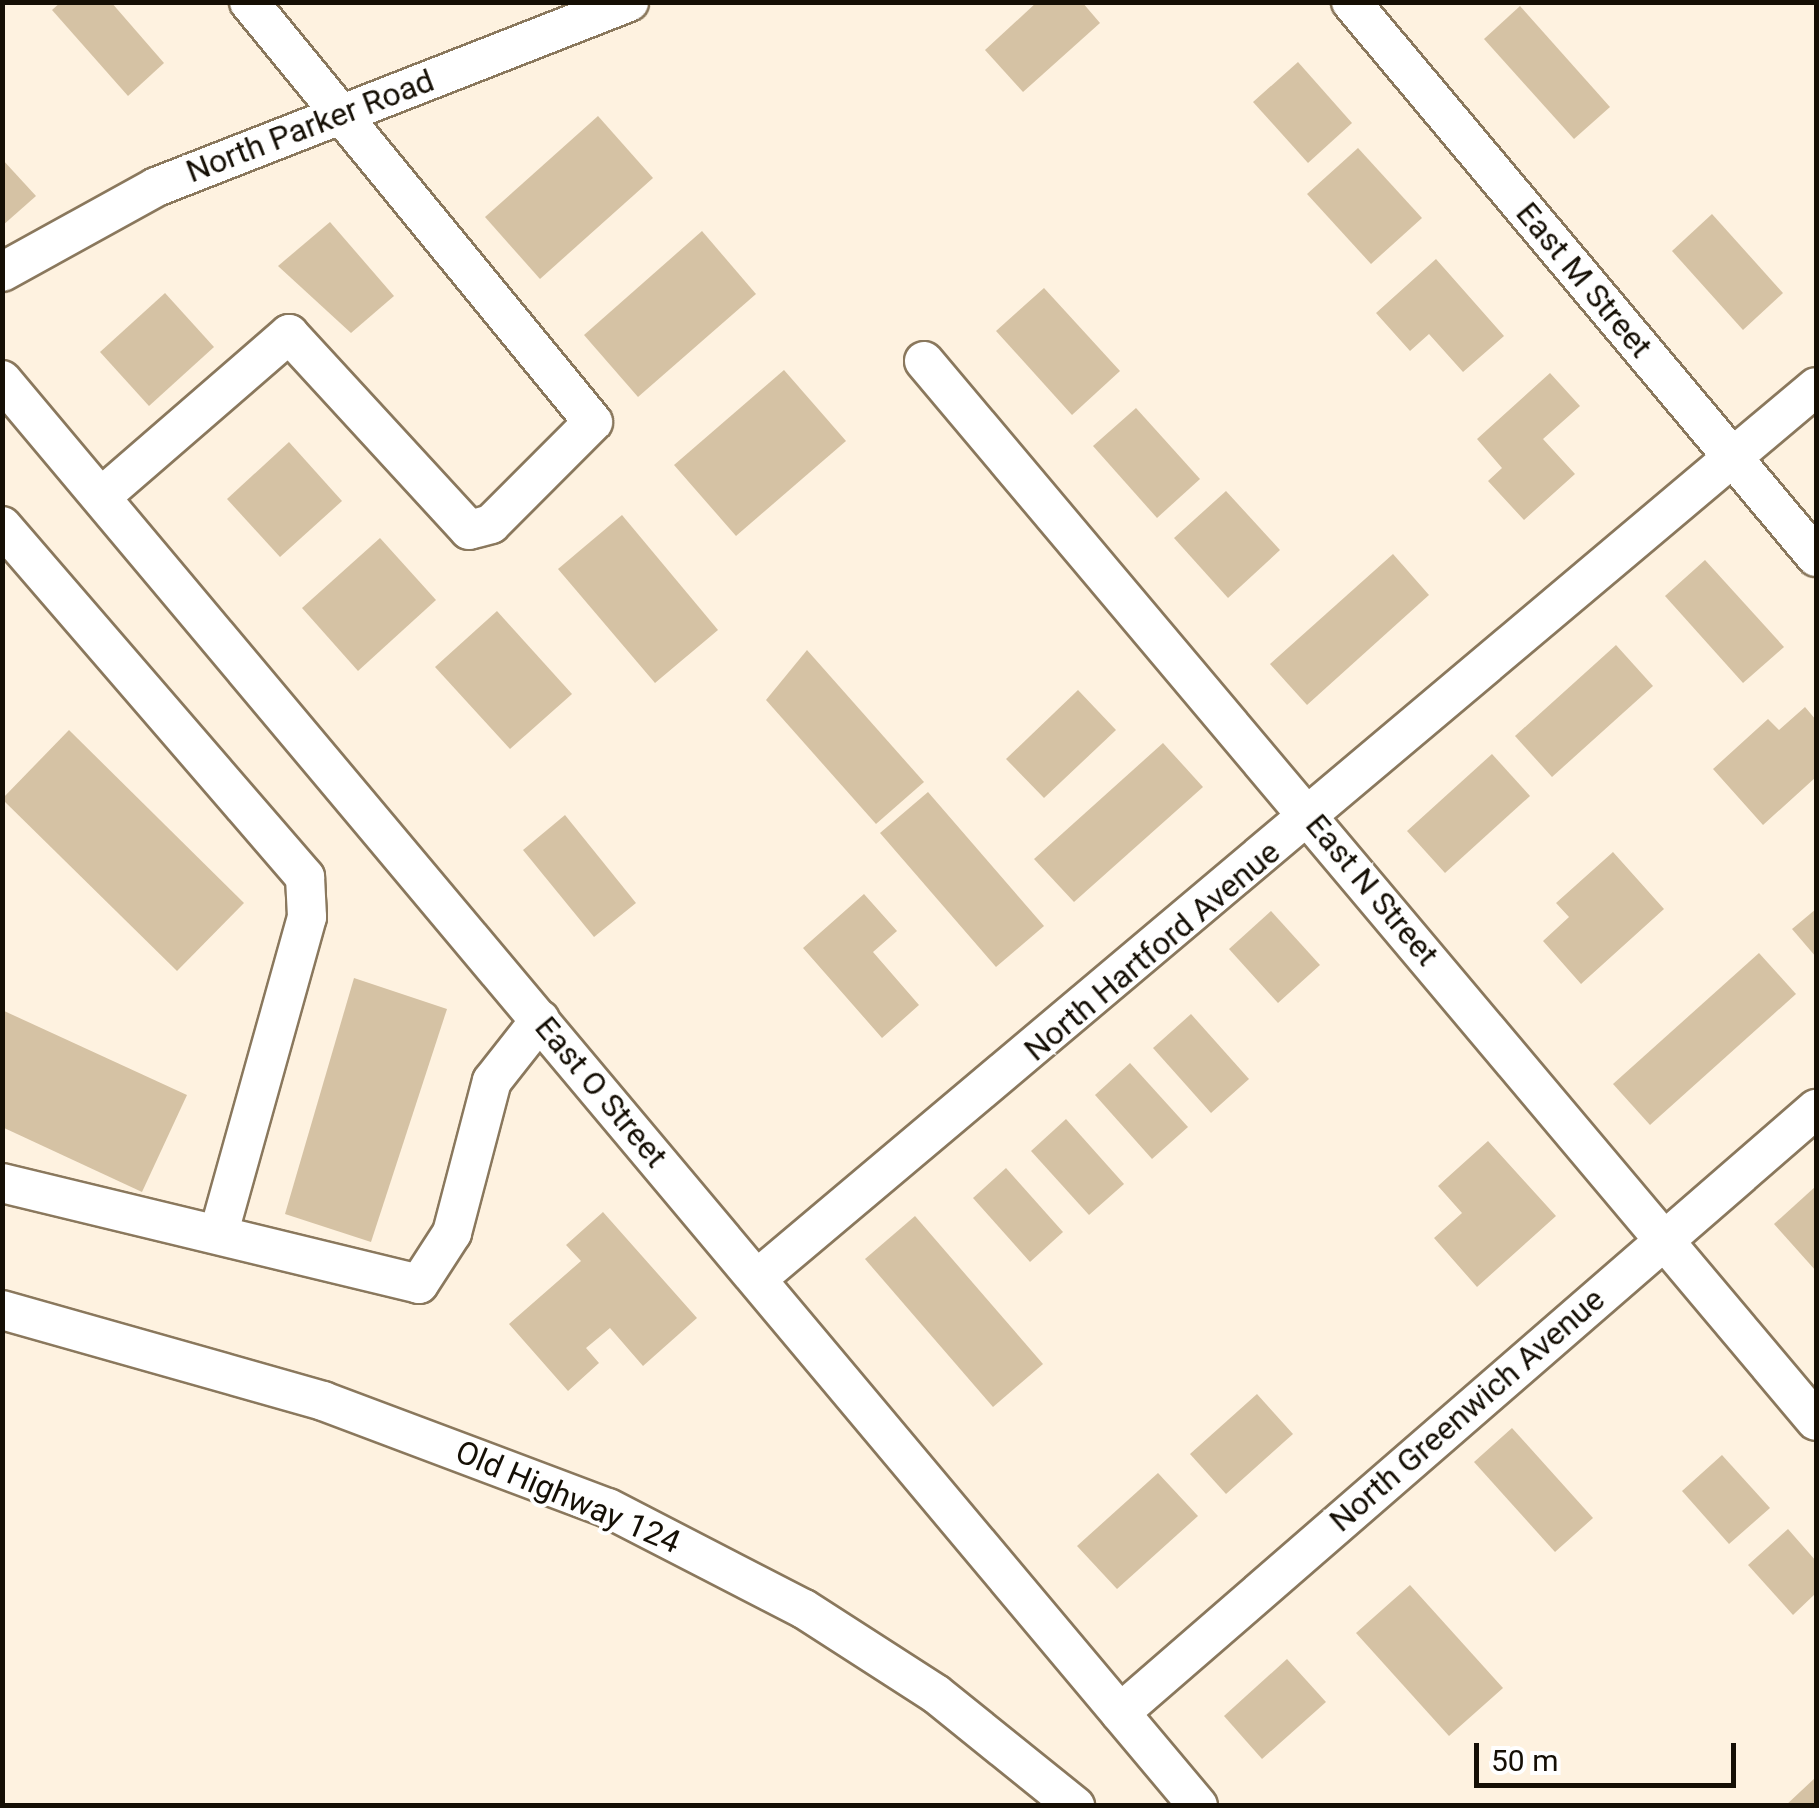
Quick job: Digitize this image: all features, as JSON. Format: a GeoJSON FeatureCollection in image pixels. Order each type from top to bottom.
{"type":"FeatureCollection","features":[{"type":"Feature","properties":{"kind":"street"},"geometry":{"type":"LineString","coordinates":[[101,497],[289,334],[469,530],[491,524],[593,422],[336,116],[249,2]]}},
{"type":"Feature","properties":{"kind":"street","name":"North Parker Road"},"geometry":{"type":"LineString","coordinates":[[2,272],[156,187],[336,116],[582,10],[628,2]]}},
{"type":"Feature","properties":{"kind":"street","name":"East M Street"},"geometry":{"type":"LineString","coordinates":[[1352,2],[1816,558]]}},
{"type":"Feature","properties":{"kind":"street","name":"East N Street"},"geometry":{"type":"LineString","coordinates":[[924,360],[1816,1421]]}},
{"type":"Feature","properties":{"kind":"street","name":"East O Street"},"geometry":{"type":"LineString","coordinates":[[2,380],[1198,1806]]}},
{"type":"Feature","properties":{"kind":"street","name":"North Hartford Avenue"},"geometry":{"type":"LineString","coordinates":[[758,1278],[1312,818],[1816,387]]}},
{"type":"Feature","properties":{"kind":"street"},"geometry":{"type":"LineString","coordinates":[[2,526],[306,877],[307,916],[219,1233]]}},
{"type":"Feature","properties":{"kind":"street"},"geometry":{"type":"LineString","coordinates":[[2,1183],[418,1284],[452,1233],[492,1080],[540,1020]]}},
{"type":"Feature","properties":{"kind":"street","name":"North Greenwich Avenue"},"geometry":{"type":"LineString","coordinates":[[1120,1713],[1816,1109]]}},
{"type":"Feature","properties":{"kind":"street","name":"Old Highway 124"},"geometry":{"type":"LineString","coordinates":[[2,1310],[323,1401],[608,1508],[804,1608],[936,1694],[1075,1806]]}},
{"type":"Feature","properties":{"kind":"building"},"geometry":{"type":"Polygon","coordinates":[[[61,2],[111,2],[164,63],[128,96],[52,10],[61,2]]]}},
{"type":"Feature","properties":{"kind":"building"},"geometry":{"type":"Polygon","coordinates":[[[1037,2],[1082,2],[1100,23],[1023,92],[985,50],[1037,2]]]}},
{"type":"Feature","properties":{"kind":"building"},"geometry":{"type":"Polygon","coordinates":[[[1520,6],[1610,107],[1574,139],[1484,39],[1520,6]]]}},
{"type":"Feature","properties":{"kind":"building"},"geometry":{"type":"Polygon","coordinates":[[[1298,62],[1352,123],[1308,163],[1253,102],[1298,62]]]}},
{"type":"Feature","properties":{"kind":"building"},"geometry":{"type":"Polygon","coordinates":[[[598,116],[653,178],[540,279],[485,217],[598,116]]]}},
{"type":"Feature","properties":{"kind":"building"},"geometry":{"type":"Polygon","coordinates":[[[1358,148],[1422,218],[1371,264],[1307,194],[1358,148]]]}},
{"type":"Feature","properties":{"kind":"building"},"geometry":{"type":"Polygon","coordinates":[[[2,159],[36,196],[2,226],[2,159]]]}},
{"type":"Feature","properties":{"kind":"building"},"geometry":{"type":"Polygon","coordinates":[[[1712,214],[1783,293],[1743,330],[1672,251],[1712,214]]]}},
{"type":"Feature","properties":{"kind":"building"},"geometry":{"type":"Polygon","coordinates":[[[330,222],[394,296],[351,333],[278,266],[330,222]]]}},
{"type":"Feature","properties":{"kind":"building"},"geometry":{"type":"Polygon","coordinates":[[[702,231],[756,294],[638,397],[584,335],[702,231]]]}},
{"type":"Feature","properties":{"kind":"building"},"geometry":{"type":"Polygon","coordinates":[[[1436,259],[1504,336],[1463,372],[1429,334],[1410,351],[1376,313],[1436,259]]]}},
{"type":"Feature","properties":{"kind":"building"},"geometry":{"type":"Polygon","coordinates":[[[1044,288],[1120,371],[1072,415],[996,331],[1044,288]]]}},
{"type":"Feature","properties":{"kind":"building"},"geometry":{"type":"Polygon","coordinates":[[[165,293],[214,347],[149,406],[100,352],[165,293]]]}},
{"type":"Feature","properties":{"kind":"building"},"geometry":{"type":"Polygon","coordinates":[[[784,370],[846,441],[736,536],[674,465],[784,370]]]}},
{"type":"Feature","properties":{"kind":"building"},"geometry":{"type":"Polygon","coordinates":[[[1550,373],[1580,406],[1543,439],[1575,474],[1524,520],[1488,481],[1502,468],[1477,439],[1550,373]]]}},
{"type":"Feature","properties":{"kind":"building"},"geometry":{"type":"Polygon","coordinates":[[[1136,408],[1200,479],[1157,518],[1093,446],[1136,408]]]}},
{"type":"Feature","properties":{"kind":"building"},"geometry":{"type":"Polygon","coordinates":[[[289,442],[342,501],[280,557],[227,499],[289,442]]]}},
{"type":"Feature","properties":{"kind":"building"},"geometry":{"type":"Polygon","coordinates":[[[1226,491],[1280,550],[1228,598],[1174,538],[1226,491]]]}},
{"type":"Feature","properties":{"kind":"building"},"geometry":{"type":"Polygon","coordinates":[[[622,515],[718,630],[655,683],[558,569],[622,515]]]}},
{"type":"Feature","properties":{"kind":"building"},"geometry":{"type":"Polygon","coordinates":[[[380,538],[436,600],[358,671],[302,608],[380,538]]]}},
{"type":"Feature","properties":{"kind":"building"},"geometry":{"type":"Polygon","coordinates":[[[1393,554],[1429,595],[1307,705],[1270,664],[1393,554]]]}},
{"type":"Feature","properties":{"kind":"building"},"geometry":{"type":"Polygon","coordinates":[[[1705,560],[1784,647],[1743,683],[1665,596],[1705,560]]]}},
{"type":"Feature","properties":{"kind":"building"},"geometry":{"type":"Polygon","coordinates":[[[497,611],[572,694],[510,749],[435,667],[497,611]]]}},
{"type":"Feature","properties":{"kind":"building"},"geometry":{"type":"Polygon","coordinates":[[[1616,645],[1653,686],[1552,777],[1515,736],[1616,645]]]}},
{"type":"Feature","properties":{"kind":"building"},"geometry":{"type":"Polygon","coordinates":[[[807,650],[924,782],[876,824],[766,700],[807,650]]]}},
{"type":"Feature","properties":{"kind":"building"},"geometry":{"type":"Polygon","coordinates":[[[1078,690],[1116,730],[1044,798],[1006,759],[1078,690]]]}},
{"type":"Feature","properties":{"kind":"building"},"geometry":{"type":"Polygon","coordinates":[[[1805,707],[1816,720],[1816,777],[1763,825],[1713,769],[1768,719],[1779,730],[1805,707]]]}},
{"type":"Feature","properties":{"kind":"building"},"geometry":{"type":"Polygon","coordinates":[[[69,730],[244,903],[177,971],[2,799],[69,730]]]}},
{"type":"Feature","properties":{"kind":"building"},"geometry":{"type":"Polygon","coordinates":[[[1163,743],[1203,787],[1074,902],[1034,859],[1163,743]]]}},
{"type":"Feature","properties":{"kind":"building"},"geometry":{"type":"Polygon","coordinates":[[[1492,754],[1530,796],[1445,873],[1407,831],[1492,754]]]}},
{"type":"Feature","properties":{"kind":"building"},"geometry":{"type":"Polygon","coordinates":[[[928,792],[1044,926],[996,967],[880,833],[928,792]]]}},
{"type":"Feature","properties":{"kind":"building"},"geometry":{"type":"Polygon","coordinates":[[[565,815],[636,903],[594,937],[523,850],[565,815]]]}},
{"type":"Feature","properties":{"kind":"building"},"geometry":{"type":"Polygon","coordinates":[[[1613,852],[1664,909],[1581,984],[1543,941],[1569,917],[1556,903],[1613,852]]]}},
{"type":"Feature","properties":{"kind":"building"},"geometry":{"type":"Polygon","coordinates":[[[864,894],[897,931],[873,952],[919,1005],[882,1038],[803,948],[864,894]]]}},
{"type":"Feature","properties":{"kind":"building"},"geometry":{"type":"Polygon","coordinates":[[[1816,909],[1816,957],[1792,929],[1816,909]]]}},
{"type":"Feature","properties":{"kind":"building"},"geometry":{"type":"Polygon","coordinates":[[[1271,911],[1320,965],[1278,1003],[1229,949],[1271,911]]]}},
{"type":"Feature","properties":{"kind":"building"},"geometry":{"type":"Polygon","coordinates":[[[1759,953],[1796,994],[1650,1125],[1613,1084],[1759,953]]]}},
{"type":"Feature","properties":{"kind":"building"},"geometry":{"type":"Polygon","coordinates":[[[354,978],[447,1009],[371,1242],[285,1214],[354,978]]]}},
{"type":"Feature","properties":{"kind":"building"},"geometry":{"type":"Polygon","coordinates":[[[2,1010],[187,1095],[142,1192],[2,1127],[2,1010]]]}},
{"type":"Feature","properties":{"kind":"building"},"geometry":{"type":"Polygon","coordinates":[[[1191,1014],[1249,1079],[1211,1113],[1153,1048],[1191,1014]]]}},
{"type":"Feature","properties":{"kind":"building"},"geometry":{"type":"Polygon","coordinates":[[[1130,1063],[1188,1127],[1152,1159],[1095,1095],[1130,1063]]]}},
{"type":"Feature","properties":{"kind":"building"},"geometry":{"type":"Polygon","coordinates":[[[1066,1119],[1124,1184],[1089,1215],[1031,1151],[1066,1119]]]}},
{"type":"Feature","properties":{"kind":"building"},"geometry":{"type":"Polygon","coordinates":[[[1488,1141],[1556,1216],[1477,1287],[1434,1238],[1462,1213],[1438,1186],[1488,1141]]]}},
{"type":"Feature","properties":{"kind":"building"},"geometry":{"type":"Polygon","coordinates":[[[1006,1168],[1063,1232],[1030,1262],[973,1198],[1006,1168]]]}},
{"type":"Feature","properties":{"kind":"building"},"geometry":{"type":"Polygon","coordinates":[[[1816,1186],[1816,1271],[1774,1224],[1816,1186]]]}},
{"type":"Feature","properties":{"kind":"building"},"geometry":{"type":"Polygon","coordinates":[[[603,1212],[697,1318],[643,1366],[610,1328],[586,1348],[599,1363],[568,1391],[509,1324],[581,1261],[566,1245],[603,1212]]]}},
{"type":"Feature","properties":{"kind":"building"},"geometry":{"type":"Polygon","coordinates":[[[915,1216],[1043,1364],[993,1407],[865,1259],[915,1216]]]}},
{"type":"Feature","properties":{"kind":"building"},"geometry":{"type":"Polygon","coordinates":[[[1257,1394],[1293,1434],[1226,1494],[1190,1454],[1257,1394]]]}},
{"type":"Feature","properties":{"kind":"building"},"geometry":{"type":"Polygon","coordinates":[[[1512,1428],[1593,1518],[1555,1552],[1474,1462],[1512,1428]]]}},
{"type":"Feature","properties":{"kind":"building"},"geometry":{"type":"Polygon","coordinates":[[[1722,1455],[1770,1508],[1729,1544],[1682,1491],[1722,1455]]]}},
{"type":"Feature","properties":{"kind":"building"},"geometry":{"type":"Polygon","coordinates":[[[1158,1473],[1198,1516],[1117,1589],[1077,1546],[1158,1473]]]}},
{"type":"Feature","properties":{"kind":"building"},"geometry":{"type":"Polygon","coordinates":[[[1788,1529],[1816,1561],[1816,1593],[1793,1615],[1748,1565],[1788,1529]]]}},
{"type":"Feature","properties":{"kind":"building"},"geometry":{"type":"Polygon","coordinates":[[[1410,1585],[1503,1688],[1449,1736],[1356,1633],[1410,1585]]]}},
{"type":"Feature","properties":{"kind":"building"},"geometry":{"type":"Polygon","coordinates":[[[1287,1659],[1326,1702],[1262,1759],[1224,1716],[1287,1659]]]}},
{"type":"Feature","properties":{"kind":"building"},"geometry":{"type":"Polygon","coordinates":[[[1816,1777],[1816,1806],[1785,1806],[1816,1777]]]}}]}
